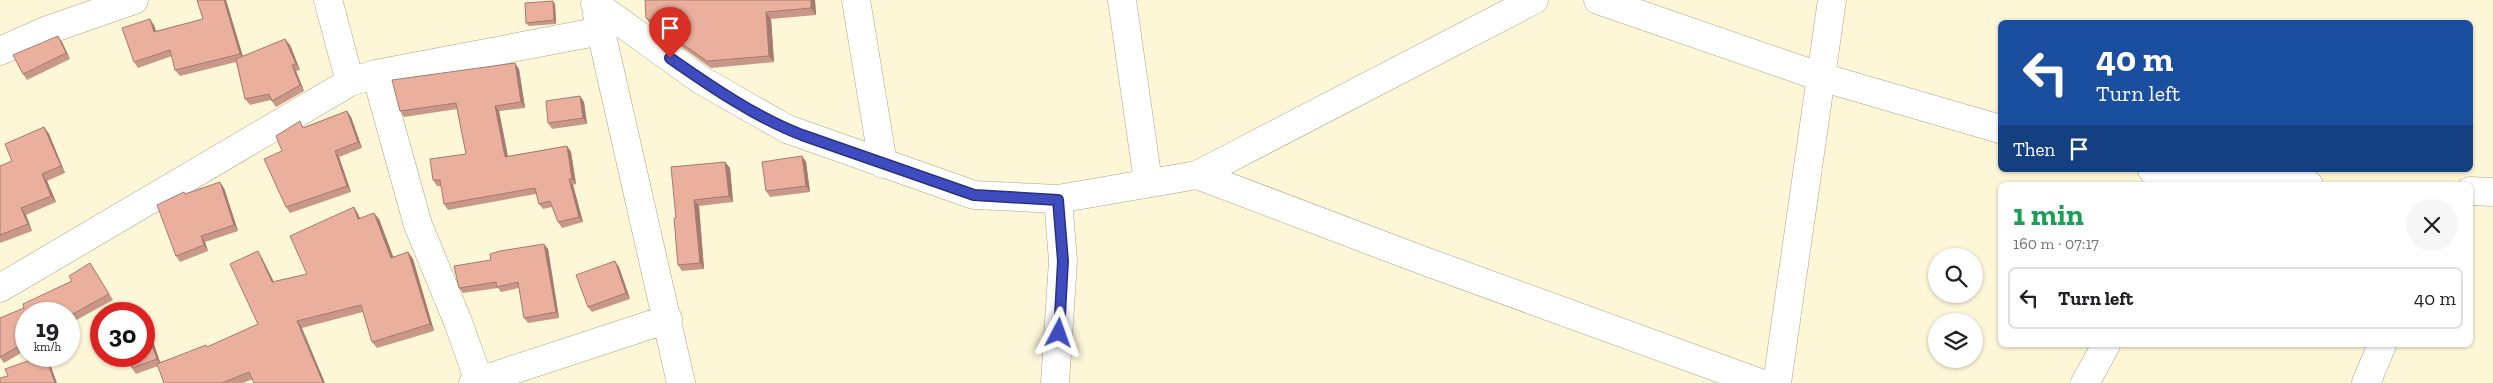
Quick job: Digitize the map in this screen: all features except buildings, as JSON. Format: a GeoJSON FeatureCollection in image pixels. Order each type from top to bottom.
{"type":"FeatureCollection","features":[{"type":"Feature","properties":{"kind":"street"},"geometry":{"type":"LineString","coordinates":[[0,51],[45,31],[134,0]]}},
{"type":"Feature","properties":{"kind":"street"},"geometry":{"type":"LineString","coordinates":[[328,0],[350,82]]}},
{"type":"Feature","properties":{"kind":"street"},"geometry":{"type":"LineString","coordinates":[[856,0],[883,164]]}},
{"type":"Feature","properties":{"kind":"street"},"geometry":{"type":"LineString","coordinates":[[1122,0],[1148,182]]}},
{"type":"Feature","properties":{"kind":"street"},"geometry":{"type":"LineString","coordinates":[[594,2],[701,80],[786,129],[974,195],[1058,200],[1148,182],[1197,175],[1534,0]]}},
{"type":"Feature","properties":{"kind":"street"},"geometry":{"type":"LineString","coordinates":[[1598,0],[1821,77],[1998,128]]}},
{"type":"Feature","properties":{"kind":"street"},"geometry":{"type":"LineString","coordinates":[[1777,383],[1832,0]]}},
{"type":"Feature","properties":{"kind":"street"},"geometry":{"type":"LineString","coordinates":[[594,2],[668,319],[681,383]]}},
{"type":"Feature","properties":{"kind":"street"},"geometry":{"type":"LineString","coordinates":[[0,288],[350,82],[376,74],[601,32]]}},
{"type":"Feature","properties":{"kind":"street"},"geometry":{"type":"LineString","coordinates":[[376,74],[418,225],[458,322],[476,382],[668,319]]}},
{"type":"Feature","properties":{"kind":"street"},"geometry":{"type":"LineString","coordinates":[[2157,172],[2182,181],[2214,182]]}},
{"type":"Feature","properties":{"kind":"street"},"geometry":{"type":"LineString","coordinates":[[1197,175],[1427,262],[1760,383]]}},
{"type":"Feature","properties":{"kind":"street"},"geometry":{"type":"LineString","coordinates":[[2473,191],[2493,192]]}},
{"type":"Feature","properties":{"kind":"street"},"geometry":{"type":"LineString","coordinates":[[1055,383],[1063,261],[1058,200]]}},
{"type":"Feature","properties":{"kind":"street"},"geometry":{"type":"LineString","coordinates":[[2085,383],[2105,347]]}},
{"type":"Feature","properties":{"kind":"street"},"geometry":{"type":"LineString","coordinates":[[2366,383],[2381,347]]}},
{"type":"Feature","properties":{"kind":"route"},"geometry":{"type":"LineString","coordinates":[[670,58],[701,80],[786,129],[802,135],[974,195],[1058,200],[1063,261],[1059,333]]}}]}
